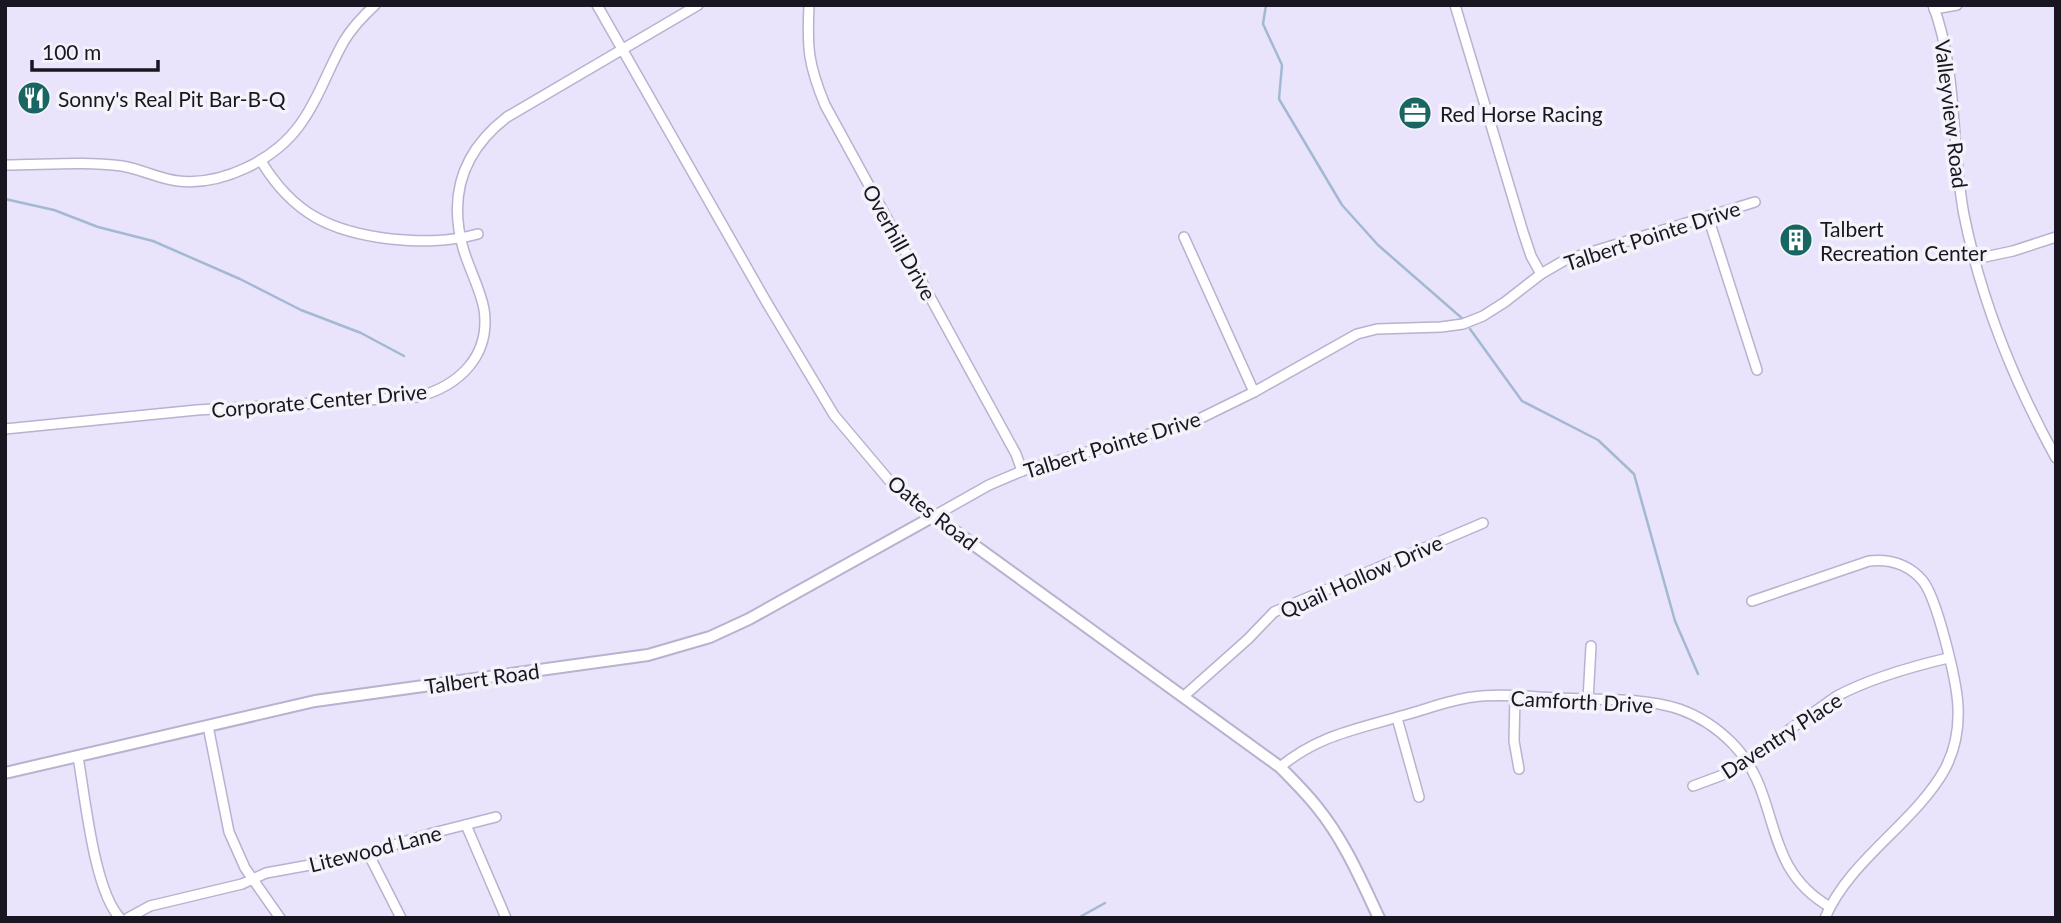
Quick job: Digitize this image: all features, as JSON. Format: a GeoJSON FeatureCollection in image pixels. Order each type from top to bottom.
{"type":"FeatureCollection","features":[{"type":"Feature","properties":{"kind":"street"},"geometry":{"type":"LineString","coordinates":[[5,165],[124,166],[180,181],[205,180],[261,161],[284,144],[307,116],[344,40],[374,5]]}},
{"type":"Feature","properties":{"kind":"street","name":"Oates Road"},"geometry":{"type":"LineString","coordinates":[[597,5],[834,415],[893,485],[1280,766],[1318,808],[1352,862],[1379,918]]}},
{"type":"Feature","properties":{"kind":"street","name":"Corporate Center Drive"},"geometry":{"type":"LineString","coordinates":[[5,429],[197,410],[417,397],[449,386],[470,365],[481,346],[485,326],[482,299],[458,225],[457,202],[462,175],[471,153],[491,129],[508,117],[698,5]]}},
{"type":"Feature","properties":{"kind":"street","name":"Overhill Drive"},"geometry":{"type":"LineString","coordinates":[[809,5],[807,46],[816,83],[825,104],[1016,454],[1022,471]]}},
{"type":"Feature","properties":{"kind":"street"},"geometry":{"type":"LineString","coordinates":[[1455,5],[1527,244],[1541,274]]}},
{"type":"Feature","properties":{"kind":"street"},"geometry":{"type":"LineString","coordinates":[[1934,7],[1956,5]]}},
{"type":"Feature","properties":{"kind":"street","name":"Valleyview Road"},"geometry":{"type":"LineString","coordinates":[[1934,7],[1940,22],[1946,55],[1964,213],[1987,306],[2041,431],[2056,458]]}},
{"type":"Feature","properties":{"kind":"street"},"geometry":{"type":"LineString","coordinates":[[261,161],[284,193],[316,219],[355,234],[426,243],[478,234]]}},
{"type":"Feature","properties":{"kind":"street","name":"Talbert Pointe Drive"},"geometry":{"type":"LineString","coordinates":[[934,516],[989,485],[1022,471],[1197,421],[1357,334],[1377,329],[1450,326],[1483,316],[1565,260],[1755,202]]}},
{"type":"Feature","properties":{"kind":"street"},"geometry":{"type":"LineString","coordinates":[[1708,217],[1757,370]]}},
{"type":"Feature","properties":{"kind":"street"},"geometry":{"type":"LineString","coordinates":[[1184,237],[1254,392]]}},
{"type":"Feature","properties":{"kind":"street"},"geometry":{"type":"LineString","coordinates":[[1975,259],[2013,251],[2056,237]]}},
{"type":"Feature","properties":{"kind":"street","name":"Talbert Road"},"geometry":{"type":"LineString","coordinates":[[5,773],[315,701],[648,655],[710,637],[749,620],[934,516]]}},
{"type":"Feature","properties":{"kind":"street","name":"Quail Hollow Drive"},"geometry":{"type":"LineString","coordinates":[[1184,696],[1274,612],[1483,523]]}},
{"type":"Feature","properties":{"kind":"street"},"geometry":{"type":"LineString","coordinates":[[1752,601],[1861,563],[1877,560],[1894,562],[1915,573],[1933,598],[1948,658],[1958,706],[1957,730],[1945,768],[1929,790],[1842,887],[1825,918]]}},
{"type":"Feature","properties":{"kind":"street"},"geometry":{"type":"LineString","coordinates":[[1588,700],[1591,646]]}},
{"type":"Feature","properties":{"kind":"street","name":"Daventry Place"},"geometry":{"type":"LineString","coordinates":[[1693,786],[1728,773],[1843,692],[1913,667],[1948,658]]}},
{"type":"Feature","properties":{"kind":"street","name":"Camforth Drive"},"geometry":{"type":"LineString","coordinates":[[1280,766],[1312,744],[1333,735],[1475,696],[1660,704],[1687,713],[1716,729],[1745,760],[1764,797],[1786,863],[1805,890],[1830,906]]}},
{"type":"Feature","properties":{"kind":"street"},"geometry":{"type":"LineString","coordinates":[[1515,696],[1514,741],[1519,769]]}},
{"type":"Feature","properties":{"kind":"street"},"geometry":{"type":"LineString","coordinates":[[1397,718],[1419,797]]}},
{"type":"Feature","properties":{"kind":"street"},"geometry":{"type":"LineString","coordinates":[[208,726],[229,832],[235,849],[280,918]]}},
{"type":"Feature","properties":{"kind":"street"},"geometry":{"type":"LineString","coordinates":[[78,757],[103,888],[120,918]]}},
{"type":"Feature","properties":{"kind":"street","name":"Litewood Lane"},"geometry":{"type":"LineString","coordinates":[[128,918],[150,906],[226,889],[266,873],[313,866],[368,853],[496,817]]}},
{"type":"Feature","properties":{"kind":"street"},"geometry":{"type":"LineString","coordinates":[[466,825],[506,918]]}},
{"type":"Feature","properties":{"kind":"street"},"geometry":{"type":"LineString","coordinates":[[368,853],[401,918]]}},
{"type":"Feature","properties":{"kind":"waterway"},"geometry":{"type":"LineString","coordinates":[[1266,5],[1263,24],[1282,65],[1279,99],[1342,205],[1378,245],[1464,320]]}},
{"type":"Feature","properties":{"kind":"waterway"},"geometry":{"type":"LineString","coordinates":[[5,199],[54,210],[98,227],[153,241],[240,279],[301,310],[361,333],[404,356]]}},
{"type":"Feature","properties":{"kind":"waterway"},"geometry":{"type":"LineString","coordinates":[[1470,329],[1522,401],[1598,440],[1634,474],[1675,621],[1698,674]]}},
{"type":"Feature","properties":{"kind":"waterway"},"geometry":{"type":"LineString","coordinates":[[1078,918],[1105,903]]}},
{"type":"Feature","properties":{"kind":"place","name":"Sonny's Real Pit Bar-B-Q"},"geometry":{"type":"Point","coordinates":[34,98]}},
{"type":"Feature","properties":{"kind":"place","name":"Red Horse Racing"},"geometry":{"type":"Point","coordinates":[1415,113]}},
{"type":"Feature","properties":{"kind":"place","name":"Talbert Recreation Center"},"geometry":{"type":"Point","coordinates":[1796,240]}}]}
